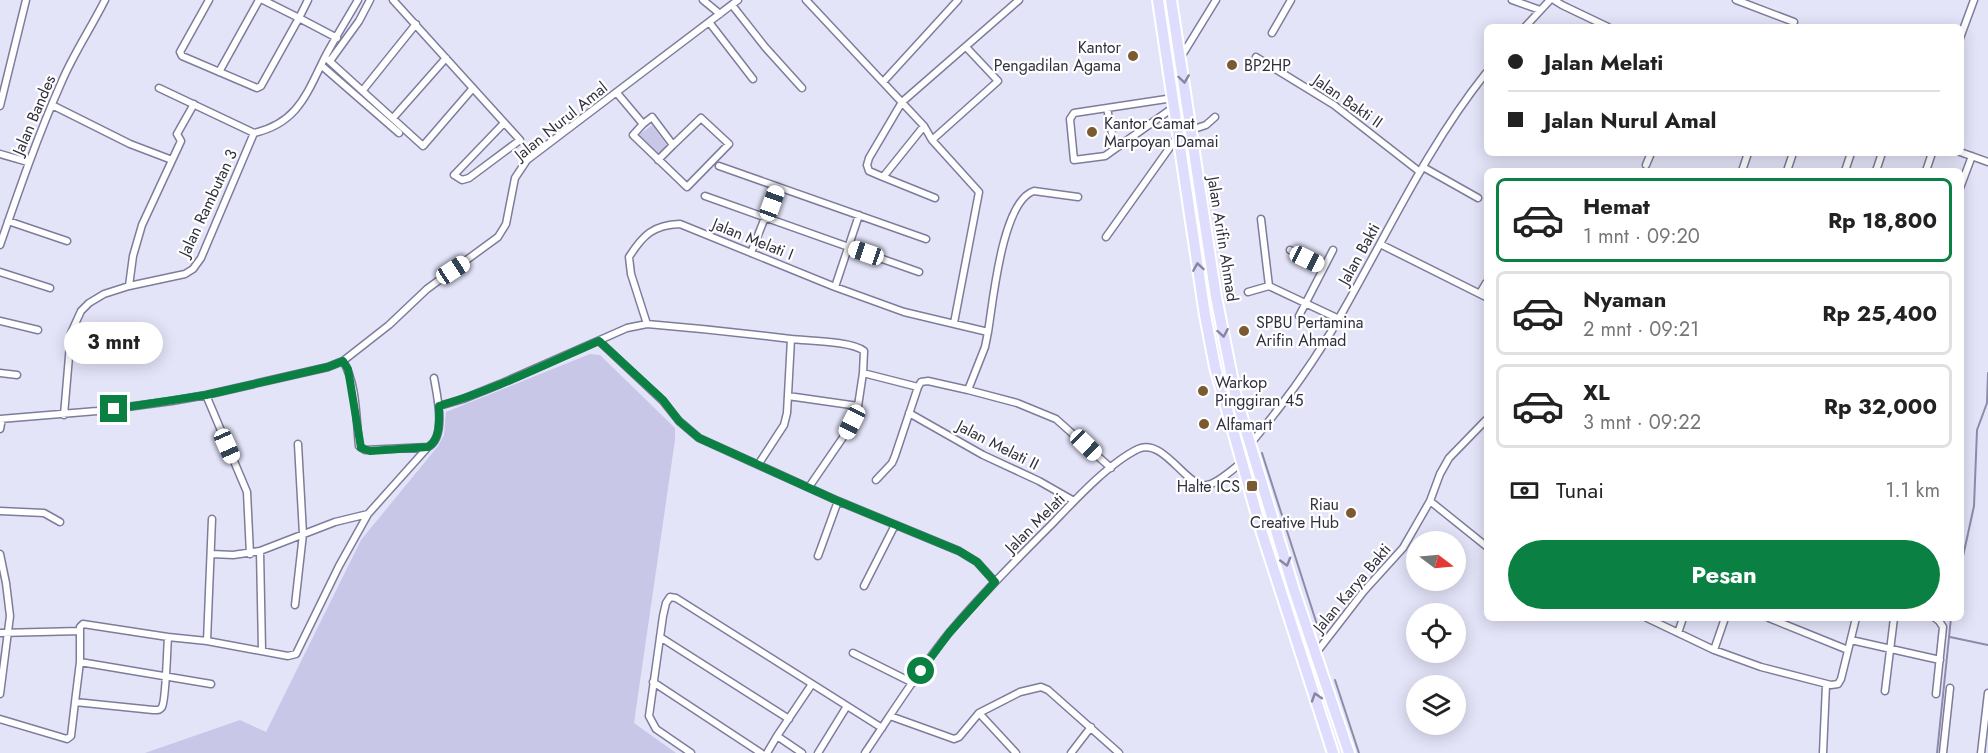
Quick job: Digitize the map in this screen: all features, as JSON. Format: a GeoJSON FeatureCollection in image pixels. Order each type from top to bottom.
{"type":"FeatureCollection","features":[{"type":"Feature","properties":{"kind":"main road","name":"Jalan Arifin Ahmad"},"geometry":{"type":"LineString","coordinates":[[1158,0],[1215,367],[1262,533],[1324,723],[1331,752]]}},
{"type":"Feature","properties":{"kind":"main road","name":"Jalan Arifin Ahmad"},"geometry":{"type":"LineString","coordinates":[[1171,0],[1228,363],[1236,397],[1294,590],[1349,753]]}},
{"type":"Feature","properties":{"kind":"main road"},"geometry":{"type":"LineString","coordinates":[[1191,218],[1204,215]]}},
{"type":"Feature","properties":{"kind":"main road"},"geometry":{"type":"LineString","coordinates":[[1324,723],[1336,719]]}},
{"type":"Feature","properties":{"kind":"street"},"geometry":{"type":"LineString","coordinates":[[0,106],[26,0]]}},
{"type":"Feature","properties":{"kind":"street","name":"Jalan Bandes"},"geometry":{"type":"LineString","coordinates":[[0,245],[28,162],[52,105],[76,53],[105,0]]}},
{"type":"Feature","properties":{"kind":"street"},"geometry":{"type":"LineString","coordinates":[[209,0],[180,52],[182,56],[257,88],[261,86],[308,0]]}},
{"type":"Feature","properties":{"kind":"street"},"geometry":{"type":"LineString","coordinates":[[219,72],[261,0],[337,38]]}},
{"type":"Feature","properties":{"kind":"street"},"geometry":{"type":"LineString","coordinates":[[328,59],[358,0]]}},
{"type":"Feature","properties":{"kind":"street"},"geometry":{"type":"LineString","coordinates":[[159,88],[254,133],[277,126],[298,108],[322,66],[359,21],[370,0]]}},
{"type":"Feature","properties":{"kind":"street"},"geometry":{"type":"LineString","coordinates":[[393,0],[520,140],[469,178],[462,180],[454,175],[504,123]]}},
{"type":"Feature","properties":{"kind":"street"},"geometry":{"type":"LineString","coordinates":[[703,0],[720,14]]}},
{"type":"Feature","properties":{"kind":"street","name":"Jalan Nurul Amal"},"geometry":{"type":"LineString","coordinates":[[1,419],[64,415],[206,395],[328,367],[343,361],[389,325],[427,290],[493,243],[506,224],[512,187],[527,160],[738,0]]}},
{"type":"Feature","properties":{"kind":"street"},"geometry":{"type":"LineString","coordinates":[[806,0],[924,126],[932,140],[979,192],[954,323]]}},
{"type":"Feature","properties":{"kind":"street"},"geometry":{"type":"LineString","coordinates":[[883,82],[958,0]]}},
{"type":"Feature","properties":{"kind":"street"},"geometry":{"type":"LineString","coordinates":[[936,198],[870,172],[867,162],[902,102],[1019,0]]}},
{"type":"Feature","properties":{"kind":"street"},"geometry":{"type":"LineString","coordinates":[[1181,57],[1215,0]]}},
{"type":"Feature","properties":{"kind":"street"},"geometry":{"type":"LineString","coordinates":[[1272,33],[1291,0]]}},
{"type":"Feature","properties":{"kind":"street"},"geometry":{"type":"LineString","coordinates":[[1512,0],[1540,10]]}},
{"type":"Feature","properties":{"kind":"street"},"geometry":{"type":"LineString","coordinates":[[1528,24],[1552,0],[1602,24]]}},
{"type":"Feature","properties":{"kind":"street"},"geometry":{"type":"LineString","coordinates":[[1736,0],[1794,22]]}},
{"type":"Feature","properties":{"kind":"street"},"geometry":{"type":"LineString","coordinates":[[1964,27],[1974,0]]}},
{"type":"Feature","properties":{"kind":"street"},"geometry":{"type":"LineString","coordinates":[[732,5],[765,47],[802,88]]}},
{"type":"Feature","properties":{"kind":"street"},"geometry":{"type":"LineString","coordinates":[[709,22],[753,79]]}},
{"type":"Feature","properties":{"kind":"street"},"geometry":{"type":"LineString","coordinates":[[363,90],[416,24]]}},
{"type":"Feature","properties":{"kind":"street"},"geometry":{"type":"LineString","coordinates":[[932,140],[998,81],[966,47]]}},
{"type":"Feature","properties":{"kind":"street"},"geometry":{"type":"LineString","coordinates":[[393,118],[446,57]]}},
{"type":"Feature","properties":{"kind":"street","name":"Jalan Bakti II"},"geometry":{"type":"LineString","coordinates":[[1256,57],[1334,105],[1422,170],[1478,198]]}},
{"type":"Feature","properties":{"kind":"street"},"geometry":{"type":"LineString","coordinates":[[328,59],[423,146],[473,88]]}},
{"type":"Feature","properties":{"kind":"street"},"geometry":{"type":"LineString","coordinates":[[322,66],[399,133]]}},
{"type":"Feature","properties":{"kind":"street","name":"Jalan Bakti"},"geometry":{"type":"LineString","coordinates":[[1251,443],[1282,406],[1339,319],[1422,170],[1462,106],[1484,77]]}},
{"type":"Feature","properties":{"kind":"street"},"geometry":{"type":"LineString","coordinates":[[617,93],[643,124]]}},
{"type":"Feature","properties":{"kind":"street"},"geometry":{"type":"LineString","coordinates":[[1174,102],[1105,156],[1074,160],[1070,119],[1074,113],[1174,102]]}},
{"type":"Feature","properties":{"kind":"street"},"geometry":{"type":"LineString","coordinates":[[129,285],[133,256],[142,225],[181,141],[177,134],[194,104]]}},
{"type":"Feature","properties":{"kind":"street"},"geometry":{"type":"LineString","coordinates":[[52,105],[130,144],[172,160]]}},
{"type":"Feature","properties":{"kind":"street"},"geometry":{"type":"LineString","coordinates":[[1107,108],[1114,149]]}},
{"type":"Feature","properties":{"kind":"street"},"geometry":{"type":"LineString","coordinates":[[658,160],[701,118],[729,144],[687,187],[658,160],[633,135],[652,117],[673,145]]}},
{"type":"Feature","properties":{"kind":"street"},"geometry":{"type":"LineString","coordinates":[[1191,130],[1206,124],[1215,117]]}},
{"type":"Feature","properties":{"kind":"street"},"geometry":{"type":"LineString","coordinates":[[883,177],[924,126]]}},
{"type":"Feature","properties":{"kind":"street","name":"Jalan Rambutan 3"},"geometry":{"type":"LineString","coordinates":[[64,415],[71,333],[81,311],[104,294],[129,285],[171,278],[193,269],[201,258],[254,133]]}},
{"type":"Feature","properties":{"kind":"street"},"geometry":{"type":"LineString","coordinates":[[1106,237],[1178,135]]}},
{"type":"Feature","properties":{"kind":"street"},"geometry":{"type":"LineString","coordinates":[[1964,153],[1988,162]]}},
{"type":"Feature","properties":{"kind":"street"},"geometry":{"type":"LineString","coordinates":[[0,154],[28,162]]}},
{"type":"Feature","properties":{"kind":"street"},"geometry":{"type":"LineString","coordinates":[[1646,165],[1650,156]]}},
{"type":"Feature","properties":{"kind":"street"},"geometry":{"type":"LineString","coordinates":[[1964,177],[1972,156]]}},
{"type":"Feature","properties":{"kind":"street"},"geometry":{"type":"LineString","coordinates":[[719,166],[926,239]]}},
{"type":"Feature","properties":{"kind":"street"},"geometry":{"type":"LineString","coordinates":[[751,253],[777,187]]}},
{"type":"Feature","properties":{"kind":"street"},"geometry":{"type":"LineString","coordinates":[[968,390],[985,347],[1004,237],[1018,206],[1028,193],[1034,191],[1078,197]]}},
{"type":"Feature","properties":{"kind":"street"},"geometry":{"type":"LineString","coordinates":[[705,196],[919,272]]}},
{"type":"Feature","properties":{"kind":"street"},"geometry":{"type":"LineString","coordinates":[[834,287],[859,215]]}},
{"type":"Feature","properties":{"kind":"street"},"geometry":{"type":"LineString","coordinates":[[1261,219],[1269,286]]}},
{"type":"Feature","properties":{"kind":"street"},"geometry":{"type":"LineString","coordinates":[[8,221],[68,242]]}},
{"type":"Feature","properties":{"kind":"street","name":"Jalan Melati I"},"geometry":{"type":"LineString","coordinates":[[647,324],[631,274],[629,257],[640,240],[650,232],[660,226],[680,224],[834,287],[904,312],[988,332]]}},
{"type":"Feature","properties":{"kind":"street"},"geometry":{"type":"LineString","coordinates":[[1380,244],[1484,295]]}},
{"type":"Feature","properties":{"kind":"street"},"geometry":{"type":"LineString","coordinates":[[1290,250],[1324,267]]}},
{"type":"Feature","properties":{"kind":"street"},"geometry":{"type":"LineString","coordinates":[[1299,316],[1333,250]]}},
{"type":"Feature","properties":{"kind":"street"},"geometry":{"type":"LineString","coordinates":[[0,272],[50,288]]}},
{"type":"Feature","properties":{"kind":"street"},"geometry":{"type":"LineString","coordinates":[[1248,292],[1269,286],[1339,319]]}},
{"type":"Feature","properties":{"kind":"street"},"geometry":{"type":"LineString","coordinates":[[0,321],[38,330]]}},
{"type":"Feature","properties":{"kind":"street"},"geometry":{"type":"LineString","coordinates":[[439,406],[500,384],[627,328],[647,324],[748,333],[860,348],[865,354],[858,406],[844,436],[809,487]]}},
{"type":"Feature","properties":{"kind":"street"},"geometry":{"type":"LineString","coordinates":[[758,465],[782,431],[787,412],[791,339]]}},
{"type":"Feature","properties":{"kind":"street"},"geometry":{"type":"LineString","coordinates":[[599,341],[663,400],[689,431],[699,438],[970,558],[982,567],[995,582]]}},
{"type":"Feature","properties":{"kind":"street"},"geometry":{"type":"LineString","coordinates":[[343,361],[348,369],[361,448],[370,451],[433,445],[437,436],[439,406],[434,378]]}},
{"type":"Feature","properties":{"kind":"street"},"geometry":{"type":"LineString","coordinates":[[0,373],[17,375]]}},
{"type":"Feature","properties":{"kind":"street"},"geometry":{"type":"LineString","coordinates":[[863,373],[918,387]]}},
{"type":"Feature","properties":{"kind":"street"},"geometry":{"type":"LineString","coordinates":[[876,480],[892,463],[918,387],[921,382],[926,381],[1017,403],[1056,419],[1111,468]]}},
{"type":"Feature","properties":{"kind":"street"},"geometry":{"type":"LineString","coordinates":[[206,395],[247,492],[250,554]]}},
{"type":"Feature","properties":{"kind":"street"},"geometry":{"type":"LineString","coordinates":[[788,396],[858,406]]}},
{"type":"Feature","properties":{"kind":"street","name":"Jalan Melati II"},"geometry":{"type":"LineString","coordinates":[[909,413],[983,455],[1039,481],[1074,501]]}},
{"type":"Feature","properties":{"kind":"street"},"geometry":{"type":"LineString","coordinates":[[0,429],[1,419]]}},
{"type":"Feature","properties":{"kind":"street","name":"Jalan Karya Bakti"},"geometry":{"type":"LineString","coordinates":[[1315,653],[1364,591],[1403,548],[1430,501],[1449,458],[1484,422]]}},
{"type":"Feature","properties":{"kind":"street"},"geometry":{"type":"LineString","coordinates":[[295,604],[303,534],[298,444]]}},
{"type":"Feature","properties":{"kind":"street"},"geometry":{"type":"LineString","coordinates":[[0,719],[67,739],[70,736],[80,662],[80,631],[81,626],[86,624],[207,641],[288,656],[294,655],[368,514],[428,447]]}},
{"type":"Feature","properties":{"kind":"street","name":"Jalan Melati"},"geometry":{"type":"LineString","coordinates":[[865,753],[943,640],[995,582],[1074,501],[1111,468],[1140,448],[1152,448],[1161,452],[1197,483],[1204,486],[1241,463]]}},
{"type":"Feature","properties":{"kind":"street"},"geometry":{"type":"LineString","coordinates":[[818,556],[838,501]]}},
{"type":"Feature","properties":{"kind":"street"},"geometry":{"type":"LineString","coordinates":[[1430,501],[1484,544]]}},
{"type":"Feature","properties":{"kind":"street"},"geometry":{"type":"LineString","coordinates":[[0,511],[44,513],[60,522]]}},
{"type":"Feature","properties":{"kind":"street"},"geometry":{"type":"LineString","coordinates":[[212,554],[250,554],[334,522],[368,514]]}},
{"type":"Feature","properties":{"kind":"street"},"geometry":{"type":"LineString","coordinates":[[207,641],[212,519]]}},
{"type":"Feature","properties":{"kind":"street"},"geometry":{"type":"LineString","coordinates":[[864,586],[895,525]]}},
{"type":"Feature","properties":{"kind":"street"},"geometry":{"type":"LineString","coordinates":[[260,551],[262,650]]}},
{"type":"Feature","properties":{"kind":"street"},"geometry":{"type":"LineString","coordinates":[[0,555],[9,602],[9,633],[0,694]]}},
{"type":"Feature","properties":{"kind":"street"},"geometry":{"type":"LineString","coordinates":[[691,753],[660,733],[651,722],[649,712],[660,637],[667,600],[670,597],[676,598],[882,728]]}},
{"type":"Feature","properties":{"kind":"street"},"geometry":{"type":"LineString","coordinates":[[1655,621],[1714,650],[1826,685],[1836,685],[1840,682],[1856,621]]}},
{"type":"Feature","properties":{"kind":"street"},"geometry":{"type":"LineString","coordinates":[[1678,633],[1682,621]]}},
{"type":"Feature","properties":{"kind":"street"},"geometry":{"type":"LineString","coordinates":[[1714,650],[1724,621]]}},
{"type":"Feature","properties":{"kind":"street"},"geometry":{"type":"LineString","coordinates":[[1776,621],[1848,650]]}},
{"type":"Feature","properties":{"kind":"street"},"geometry":{"type":"LineString","coordinates":[[1885,691],[1894,621]]}},
{"type":"Feature","properties":{"kind":"street"},"geometry":{"type":"LineString","coordinates":[[1936,694],[1943,627],[1939,621]]}},
{"type":"Feature","properties":{"kind":"street"},"geometry":{"type":"LineString","coordinates":[[0,633],[80,631]]}},
{"type":"Feature","properties":{"kind":"street"},"geometry":{"type":"LineString","coordinates":[[75,702],[158,710],[163,705],[168,637]]}},
{"type":"Feature","properties":{"kind":"street"},"geometry":{"type":"LineString","coordinates":[[660,637],[789,719]]}},
{"type":"Feature","properties":{"kind":"street"},"geometry":{"type":"LineString","coordinates":[[1851,640],[1940,660]]}},
{"type":"Feature","properties":{"kind":"street"},"geometry":{"type":"LineString","coordinates":[[852,653],[913,683]]}},
{"type":"Feature","properties":{"kind":"street"},"geometry":{"type":"LineString","coordinates":[[80,662],[211,684]]}},
{"type":"Feature","properties":{"kind":"street"},"geometry":{"type":"LineString","coordinates":[[653,682],[760,753]]}},
{"type":"Feature","properties":{"kind":"street"},"geometry":{"type":"LineString","coordinates":[[767,753],[812,684]]}},
{"type":"Feature","properties":{"kind":"street"},"geometry":{"type":"LineString","coordinates":[[1823,753],[1826,685]]}},
{"type":"Feature","properties":{"kind":"street"},"geometry":{"type":"LineString","coordinates":[[890,716],[954,739],[959,737],[979,712],[1020,692],[1042,687],[1119,753]]}},
{"type":"Feature","properties":{"kind":"street"},"geometry":{"type":"LineString","coordinates":[[1943,753],[1950,688]]}},
{"type":"Feature","properties":{"kind":"street"},"geometry":{"type":"LineString","coordinates":[[1981,753],[1988,693]]}},
{"type":"Feature","properties":{"kind":"street"},"geometry":{"type":"LineString","coordinates":[[818,753],[847,706]]}},
{"type":"Feature","properties":{"kind":"street"},"geometry":{"type":"LineString","coordinates":[[979,712],[1016,753]]}},
{"type":"Feature","properties":{"kind":"street"},"geometry":{"type":"LineString","coordinates":[[1071,753],[1090,727]]}},
{"type":"Feature","properties":{"kind":"street"},"geometry":{"type":"LineString","coordinates":[[777,736],[802,753]]}},
{"type":"Feature","properties":{"kind":"shaded area"},"geometry":{"type":"Polygon","coordinates":[[[652,125],[668,147],[659,154],[639,135],[652,125]]]}},
{"type":"Feature","properties":{"kind":"shaded area"},"geometry":{"type":"Polygon","coordinates":[[[590,354],[600,355],[675,428],[634,723],[676,753],[145,753],[240,720],[266,732],[361,540],[438,446],[444,435],[446,412],[590,354]]]}},
{"type":"Feature","properties":{"kind":"waterway"},"geometry":{"type":"LineString","coordinates":[[1964,552],[1974,506],[1977,430],[1987,403],[1988,373]]}},
{"type":"Feature","properties":{"kind":"waterway"},"geometry":{"type":"LineString","coordinates":[[1262,453],[1321,637]]}},
{"type":"Feature","properties":{"kind":"waterway"},"geometry":{"type":"LineString","coordinates":[[1937,753],[1951,621]]}},
{"type":"Feature","properties":{"kind":"waterway"},"geometry":{"type":"LineString","coordinates":[[1950,637],[1988,645]]}},
{"type":"Feature","properties":{"kind":"waterway"},"geometry":{"type":"LineString","coordinates":[[1335,680],[1359,753]]}},
{"type":"Feature","properties":{"kind":"place","name":"Kantor Pengadilan Agama"},"geometry":{"type":"Point","coordinates":[1133,56]}},
{"type":"Feature","properties":{"kind":"place","name":"BP2HP"},"geometry":{"type":"Point","coordinates":[1232,65]}},
{"type":"Feature","properties":{"kind":"place","name":"Kantor Camat Marpoyan Damai"},"geometry":{"type":"Point","coordinates":[1092,132]}},
{"type":"Feature","properties":{"kind":"place","name":"SPBU Pertamina Arifin Ahmad"},"geometry":{"type":"Point","coordinates":[1244,331]}},
{"type":"Feature","properties":{"kind":"place","name":"Warkop Pinggiran 45"},"geometry":{"type":"Point","coordinates":[1203,391]}},
{"type":"Feature","properties":{"kind":"place","name":"Alfamart"},"geometry":{"type":"Point","coordinates":[1204,424]}},
{"type":"Feature","properties":{"kind":"place","name":"Halte ICS"},"geometry":{"type":"Point","coordinates":[1252,486]}},
{"type":"Feature","properties":{"kind":"place","name":"Riau Creative Hub"},"geometry":{"type":"Point","coordinates":[1351,513]}},
{"type":"Feature","properties":{"kind":"route"},"geometry":{"type":"LineString","coordinates":[[114,409],[206,395],[296,375],[343,361],[348,369],[359,446],[370,451],[428,447],[433,445],[437,436],[439,406],[463,399],[530,372],[599,341],[621,364],[663,400],[679,421],[699,438],[838,501],[959,551],[982,567],[995,582],[949,633],[921,671]]}}]}
